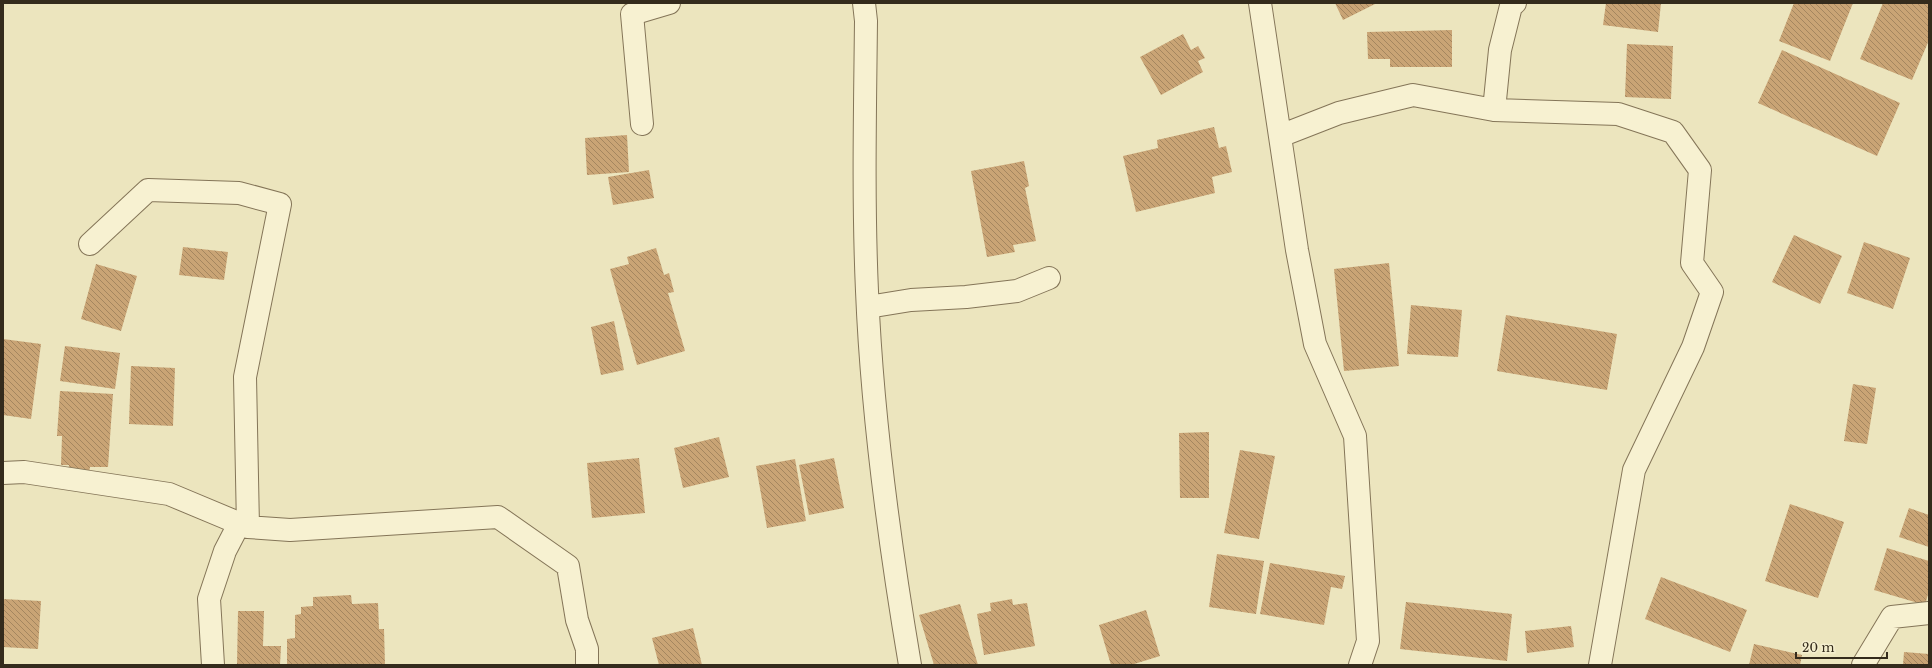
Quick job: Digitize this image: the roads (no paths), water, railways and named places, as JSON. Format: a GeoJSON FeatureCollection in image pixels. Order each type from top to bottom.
{"type":"FeatureCollection","features":[{"type":"Feature","properties":{"kind":"street"},"geometry":{"type":"LineString","coordinates":[[642,124],[632,14],[669,3]]}},
{"type":"Feature","properties":{"kind":"street"},"geometry":{"type":"LineString","coordinates":[[864,3],[866,21],[864,160],[868,307],[879,443],[892,559],[910,665]]}},
{"type":"Feature","properties":{"kind":"street"},"geometry":{"type":"LineString","coordinates":[[1260,3],[1297,250],[1315,344],[1355,436],[1368,641],[1360,665]]}},
{"type":"Feature","properties":{"kind":"street"},"geometry":{"type":"LineString","coordinates":[[1494,110],[1500,50],[1510,6],[1515,3]]}},
{"type":"Feature","properties":{"kind":"street"},"geometry":{"type":"LineString","coordinates":[[1280,136],[1339,113],[1413,95],[1494,110],[1618,114],[1673,132],[1700,170],[1692,263],[1712,292],[1693,347],[1634,470],[1600,665]]}},
{"type":"Feature","properties":{"kind":"street"},"geometry":{"type":"LineString","coordinates":[[90,244],[148,190],[239,193],[280,204],[245,377],[243,526],[225,551],[209,600],[213,665]]}},
{"type":"Feature","properties":{"kind":"street"},"geometry":{"type":"LineString","coordinates":[[868,307],[911,300],[966,297],[1017,291],[1049,278]]}},
{"type":"Feature","properties":{"kind":"street"},"geometry":{"type":"LineString","coordinates":[[3,473],[24,472],[169,494],[243,526],[290,530],[498,517],[568,566],[577,620],[587,649],[587,665]]}},
{"type":"Feature","properties":{"kind":"street"},"geometry":{"type":"LineString","coordinates":[[1863,665],[1892,617],[1929,614]]}}]}
